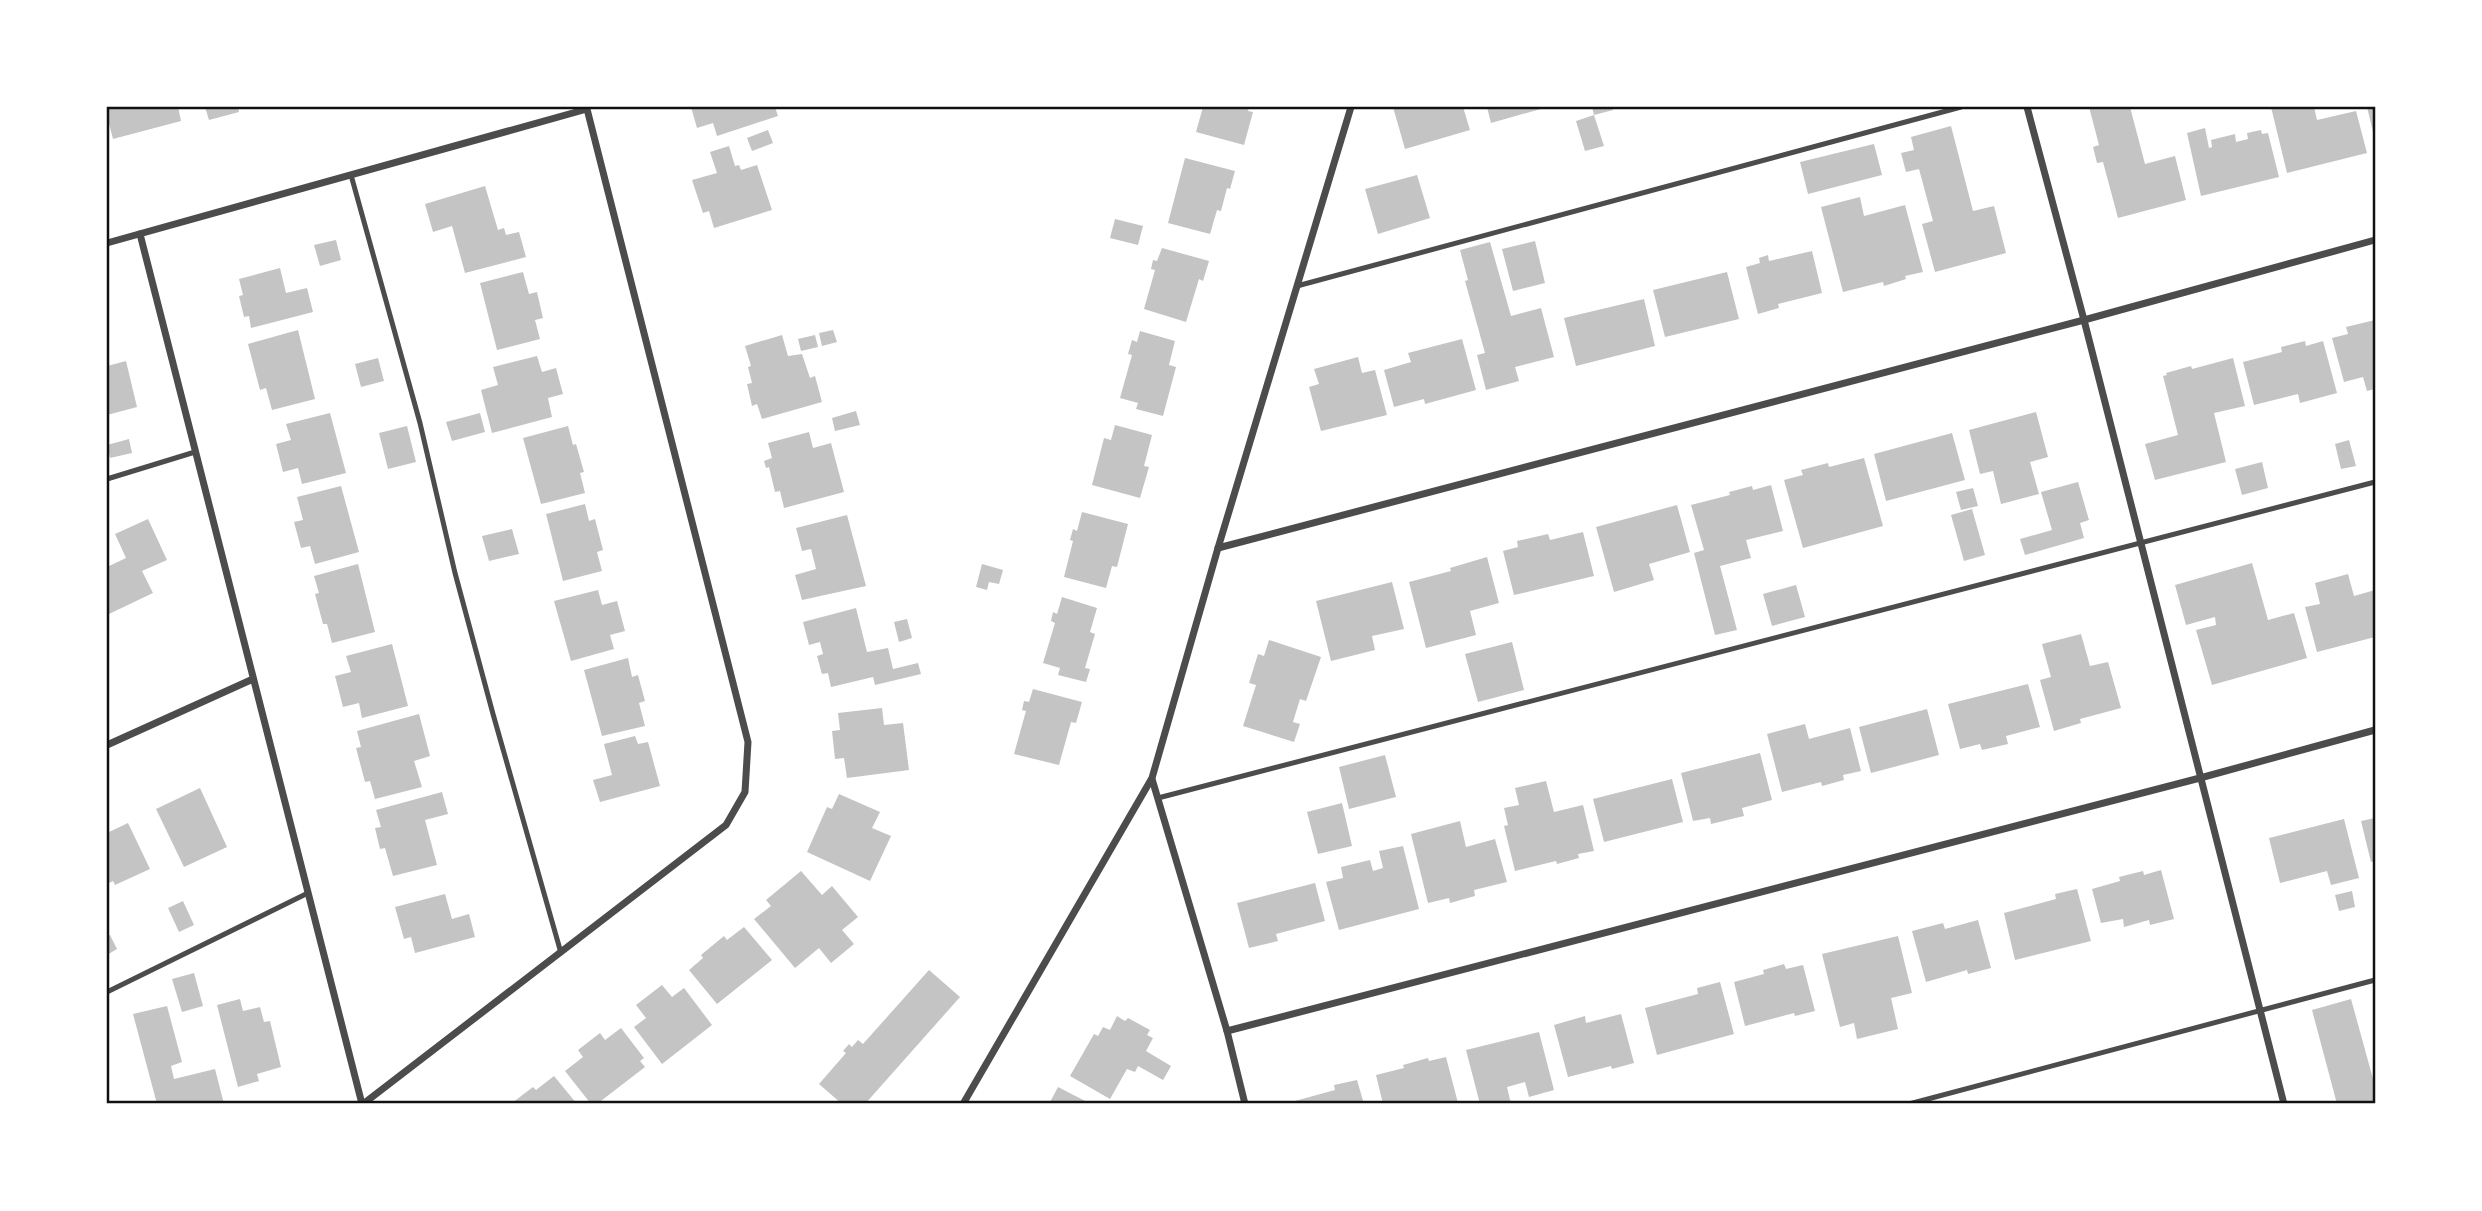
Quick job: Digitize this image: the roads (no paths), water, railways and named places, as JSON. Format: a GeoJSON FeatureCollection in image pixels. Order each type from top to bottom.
{"type":"FeatureCollection","features":[{"type":"Feature","properties":{"kind":"street"},"geometry":{"type":"LineString","coordinates":[[963,1104],[1152,778],[1218,548],[1351,107]]}},
{"type":"Feature","properties":{"kind":"street"},"geometry":{"type":"LineString","coordinates":[[2027,107],[2284,1104]]}},
{"type":"Feature","properties":{"kind":"street"},"geometry":{"type":"LineString","coordinates":[[107,243],[587,108],[748,742],[745,792],[726,825],[363,1104],[140,234]]}},
{"type":"Feature","properties":{"kind":"street"},"geometry":{"type":"LineString","coordinates":[[1218,548],[2084,320],[2375,240]]}},
{"type":"Feature","properties":{"kind":"street"},"geometry":{"type":"LineString","coordinates":[[107,745],[253,679]]}},
{"type":"Feature","properties":{"kind":"street"},"geometry":{"type":"LineString","coordinates":[[1227,1031],[2375,730]]}},
{"type":"Feature","properties":{"kind":"street"},"geometry":{"type":"LineString","coordinates":[[1152,778],[1227,1031],[1245,1104]]}},
{"type":"Feature","properties":{"kind":"lane"},"geometry":{"type":"LineString","coordinates":[[1297,286],[1961,107]]}},
{"type":"Feature","properties":{"kind":"lane"},"geometry":{"type":"LineString","coordinates":[[351,175],[420,423],[482,676],[561,953]]}},
{"type":"Feature","properties":{"kind":"lane"},"geometry":{"type":"LineString","coordinates":[[107,480],[195,452]]}},
{"type":"Feature","properties":{"kind":"lane"},"geometry":{"type":"LineString","coordinates":[[1158,799],[2375,482]]}},
{"type":"Feature","properties":{"kind":"lane"},"geometry":{"type":"LineString","coordinates":[[107,992],[308,893]]}},
{"type":"Feature","properties":{"kind":"lane"},"geometry":{"type":"LineString","coordinates":[[1909,1104],[2375,980]]}}]}
